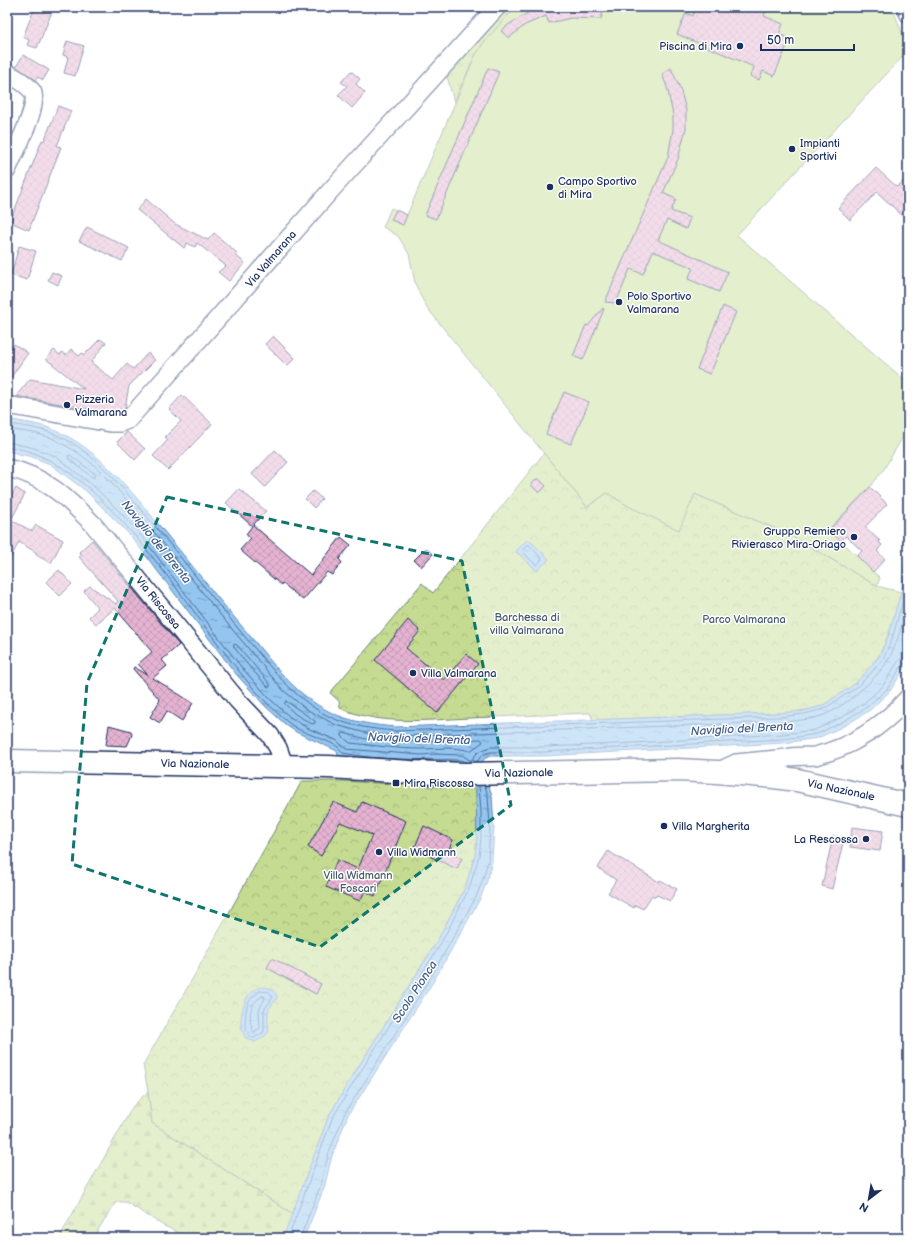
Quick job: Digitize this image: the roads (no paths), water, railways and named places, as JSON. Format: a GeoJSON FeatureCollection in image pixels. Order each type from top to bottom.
{"type":"FeatureCollection","features":[{"type":"Feature","properties":{"kind":"main road","name":"Via Nazionale"},"geometry":{"type":"LineString","coordinates":[[7,761],[283,766],[465,774],[678,770],[717,772],[797,780],[908,805]]}},
{"type":"Feature","properties":{"kind":"street","name":"Via Valmarana"},"geometry":{"type":"LineString","coordinates":[[7,405],[110,423],[120,423],[128,420],[332,189],[497,7]]}},
{"type":"Feature","properties":{"kind":"street"},"geometry":{"type":"LineString","coordinates":[[906,7],[908,13]]}},
{"type":"Feature","properties":{"kind":"street"},"geometry":{"type":"LineString","coordinates":[[7,73],[25,84],[34,92],[34,102],[29,118],[7,170]]}},
{"type":"Feature","properties":{"kind":"street","name":"Via Riscossa"},"geometry":{"type":"LineString","coordinates":[[7,468],[39,478],[55,488],[94,524],[238,702],[270,735],[278,748],[283,766]]}},
{"type":"Feature","properties":{"kind":"street"},"geometry":{"type":"LineString","coordinates":[[717,772],[736,763],[814,756],[834,750],[877,728],[908,698]]}},
{"type":"Feature","properties":{"kind":"street"},"geometry":{"type":"LineString","coordinates":[[797,780],[799,771],[814,756]]}},
{"type":"Feature","properties":{"kind":"street"},"geometry":{"type":"LineString","coordinates":[[774,777],[779,763],[787,758]]}},
{"type":"Feature","properties":{"kind":"water"},"geometry":{"type":"Polygon","coordinates":[[[7,419],[39,425],[57,431],[70,437],[103,462],[141,503],[289,682],[319,706],[354,721],[395,727],[778,713],[803,711],[822,706],[855,684],[879,657],[888,637],[901,592],[908,536],[908,663],[890,691],[870,710],[846,725],[818,738],[784,743],[544,756],[490,756],[484,759],[481,764],[492,795],[494,826],[492,862],[480,899],[433,982],[348,1115],[332,1156],[324,1188],[304,1238],[283,1238],[328,1118],[345,1088],[436,943],[465,888],[475,856],[477,839],[476,789],[461,764],[347,758],[338,756],[337,751],[296,732],[286,725],[265,706],[236,674],[130,535],[86,491],[50,464],[32,457],[7,451],[7,419]]]}},
{"type":"Feature","properties":{"kind":"water"},"geometry":{"type":"Polygon","coordinates":[[[528,539],[549,559],[537,571],[516,551],[528,539]]]}},
{"type":"Feature","properties":{"kind":"water"},"geometry":{"type":"Polygon","coordinates":[[[265,987],[273,991],[277,998],[270,1006],[268,1012],[268,1032],[255,1042],[246,1038],[244,1035],[241,1025],[242,1013],[246,999],[251,992],[265,987]]]}},
{"type":"Feature","properties":{"kind":"place","name":"Piscina di Mira"},"geometry":{"type":"Point","coordinates":[740,46]}},
{"type":"Feature","properties":{"kind":"place","name":"Impianti Sportivi"},"geometry":{"type":"Point","coordinates":[792,149]}},
{"type":"Feature","properties":{"kind":"place","name":"Campo Sportivo di Mira"},"geometry":{"type":"Point","coordinates":[550,187]}},
{"type":"Feature","properties":{"kind":"place","name":"Polo Sportivo Valmarana"},"geometry":{"type":"Point","coordinates":[619,302]}},
{"type":"Feature","properties":{"kind":"place","name":"Pizzeria Valmarana"},"geometry":{"type":"Point","coordinates":[67,405]}},
{"type":"Feature","properties":{"kind":"place","name":"Gruppo Remiero Rivierasco Mira-Oriago"},"geometry":{"type":"Point","coordinates":[854,537]}},
{"type":"Feature","properties":{"kind":"place","name":"Villa Valmarana"},"geometry":{"type":"Point","coordinates":[413,673]}},
{"type":"Feature","properties":{"kind":"place","name":"Mira Riscossa"},"geometry":{"type":"Point","coordinates":[396,783]}},
{"type":"Feature","properties":{"kind":"place","name":"Villa Margherita"},"geometry":{"type":"Point","coordinates":[664,826]}},
{"type":"Feature","properties":{"kind":"place","name":"La Rescossa"},"geometry":{"type":"Point","coordinates":[866,839]}},
{"type":"Feature","properties":{"kind":"place","name":"Villa Widmann"},"geometry":{"type":"Point","coordinates":[379,852]}},
{"type":"Feature","properties":{"kind":"water label","name":"Naviglio del Brenta"},"geometry":{"type":"Point","coordinates":[156,542]}},
{"type":"Feature","properties":{"kind":"water label","name":"Naviglio del Brenta"},"geometry":{"type":"Point","coordinates":[742,729]}},
{"type":"Feature","properties":{"kind":"water label","name":"Naviglio del Brenta"},"geometry":{"type":"Point","coordinates":[419,739]}},
{"type":"Feature","properties":{"kind":"water label","name":"Scolo Pionca"},"geometry":{"type":"Point","coordinates":[415,992]}},
{"type":"Feature","properties":{"kind":"park label","name":"Parco Valmarana"},"geometry":{"type":"Point","coordinates":[744,619]}},
{"type":"Feature","properties":{"kind":"park label","name":"Barchessa di villa Valmarana"},"geometry":{"type":"Point","coordinates":[527,623]}},
{"type":"Feature","properties":{"kind":"park label","name":"Villa Widmann Foscari"},"geometry":{"type":"Point","coordinates":[358,881]}}]}
